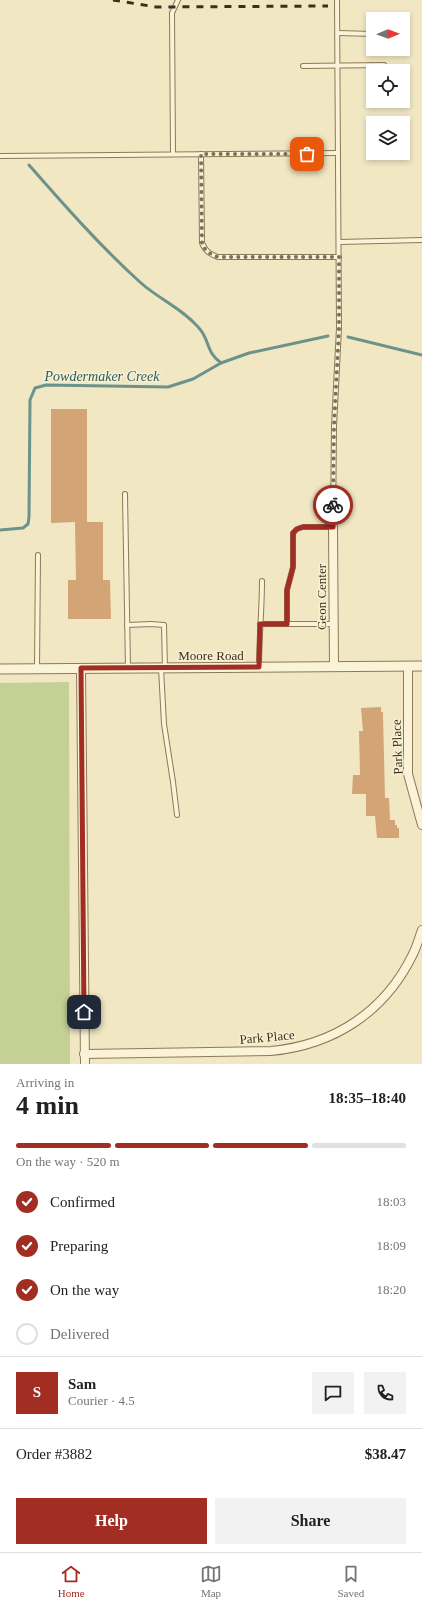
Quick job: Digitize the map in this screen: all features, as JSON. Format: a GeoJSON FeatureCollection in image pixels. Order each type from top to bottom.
{"type":"FeatureCollection","features":[{"type":"Feature","properties":{"kind":"street","name":"Geon Center"},"geometry":{"type":"LineString","coordinates":[[333,527],[334,666]]}},
{"type":"Feature","properties":{"kind":"street","name":"Park Place"},"geometry":{"type":"LineString","coordinates":[[408,666],[408,774],[422,826]]}},
{"type":"Feature","properties":{"kind":"street","name":"Moore Road"},"geometry":{"type":"LineString","coordinates":[[0,669],[422,666]]}},
{"type":"Feature","properties":{"kind":"street"},"geometry":{"type":"LineString","coordinates":[[81,668],[85,1064]]}},
{"type":"Feature","properties":{"kind":"street","name":"Park Place"},"geometry":{"type":"LineString","coordinates":[[84,1054],[271,1051],[291,1049],[314,1043],[337,1034],[353,1024],[379,1002],[395,984],[414,954],[422,930]]}},
{"type":"Feature","properties":{"kind":"lane"},"geometry":{"type":"LineString","coordinates":[[173,154],[172,13],[178,0]]}},
{"type":"Feature","properties":{"kind":"lane"},"geometry":{"type":"LineString","coordinates":[[287,624],[287,590],[293,567],[293,533],[297,529],[303,527],[333,527],[334,426],[339,328],[337,0]]}},
{"type":"Feature","properties":{"kind":"lane"},"geometry":{"type":"LineString","coordinates":[[338,33],[366,34]]}},
{"type":"Feature","properties":{"kind":"lane"},"geometry":{"type":"LineString","coordinates":[[303,66],[366,65]]}},
{"type":"Feature","properties":{"kind":"lane"},"geometry":{"type":"LineString","coordinates":[[0,156],[338,153]]}},
{"type":"Feature","properties":{"kind":"lane"},"geometry":{"type":"LineString","coordinates":[[201,154],[202,244],[205,251],[210,255],[218,257],[339,257]]}},
{"type":"Feature","properties":{"kind":"lane"},"geometry":{"type":"LineString","coordinates":[[339,242],[422,240]]}},
{"type":"Feature","properties":{"kind":"lane"},"geometry":{"type":"LineString","coordinates":[[126,494],[128,668]]}},
{"type":"Feature","properties":{"kind":"lane"},"geometry":{"type":"LineString","coordinates":[[37,669],[38,555]]}},
{"type":"Feature","properties":{"kind":"lane"},"geometry":{"type":"LineString","coordinates":[[259,667],[262,581]]}},
{"type":"Feature","properties":{"kind":"lane"},"geometry":{"type":"LineString","coordinates":[[260,624],[334,624]]}},
{"type":"Feature","properties":{"kind":"lane"},"geometry":{"type":"LineString","coordinates":[[128,625],[164,625],[164,724],[173,782],[176,815]]}},
{"type":"Feature","properties":{"kind":"green space"},"geometry":{"type":"Polygon","coordinates":[[[69,682],[70,1064],[0,1064],[0,683],[69,682]]]}},
{"type":"Feature","properties":{"kind":"building"},"geometry":{"type":"Polygon","coordinates":[[[51,409],[87,409],[87,522],[103,522],[103,580],[110,580],[111,619],[68,619],[68,580],[76,580],[75,522],[51,523],[51,409]]]}},
{"type":"Feature","properties":{"kind":"building"},"geometry":{"type":"Polygon","coordinates":[[[381,707],[381,712],[383,712],[385,798],[389,798],[390,820],[395,820],[395,825],[399,828],[399,838],[377,838],[375,816],[366,816],[366,794],[352,794],[353,775],[360,775],[359,731],[363,731],[361,708],[381,707]]]}},
{"type":"Feature","properties":{"kind":"waterway"},"geometry":{"type":"LineString","coordinates":[[29,165],[84,226],[126,269],[148,289],[193,321],[205,337],[212,354],[221,363]]}},
{"type":"Feature","properties":{"kind":"waterway","name":"Powdermaker Creek"},"geometry":{"type":"LineString","coordinates":[[0,530],[23,528],[28,524],[30,400],[35,388],[46,385],[168,387],[193,379],[221,363],[249,353],[328,336]]}},
{"type":"Feature","properties":{"kind":"waterway","name":"Powdermaker Creek"},"geometry":{"type":"LineString","coordinates":[[348,337],[422,355]]}},
{"type":"Feature","properties":{"kind":"railway"},"geometry":{"type":"LineString","coordinates":[[113,0],[156,7],[328,6]]}},
{"type":"Feature","properties":{"kind":"way so far"},"geometry":{"type":"LineString","coordinates":[[307,154],[201,154],[202,244],[205,251],[210,255],[218,257],[339,257],[339,345],[335,396],[333,505]]}},
{"type":"Feature","properties":{"kind":"route"},"geometry":{"type":"LineString","coordinates":[[84,1012],[81,668],[259,667],[260,624],[287,624],[287,590],[293,567],[293,533],[297,529],[303,527],[333,527],[333,505]]}}]}
